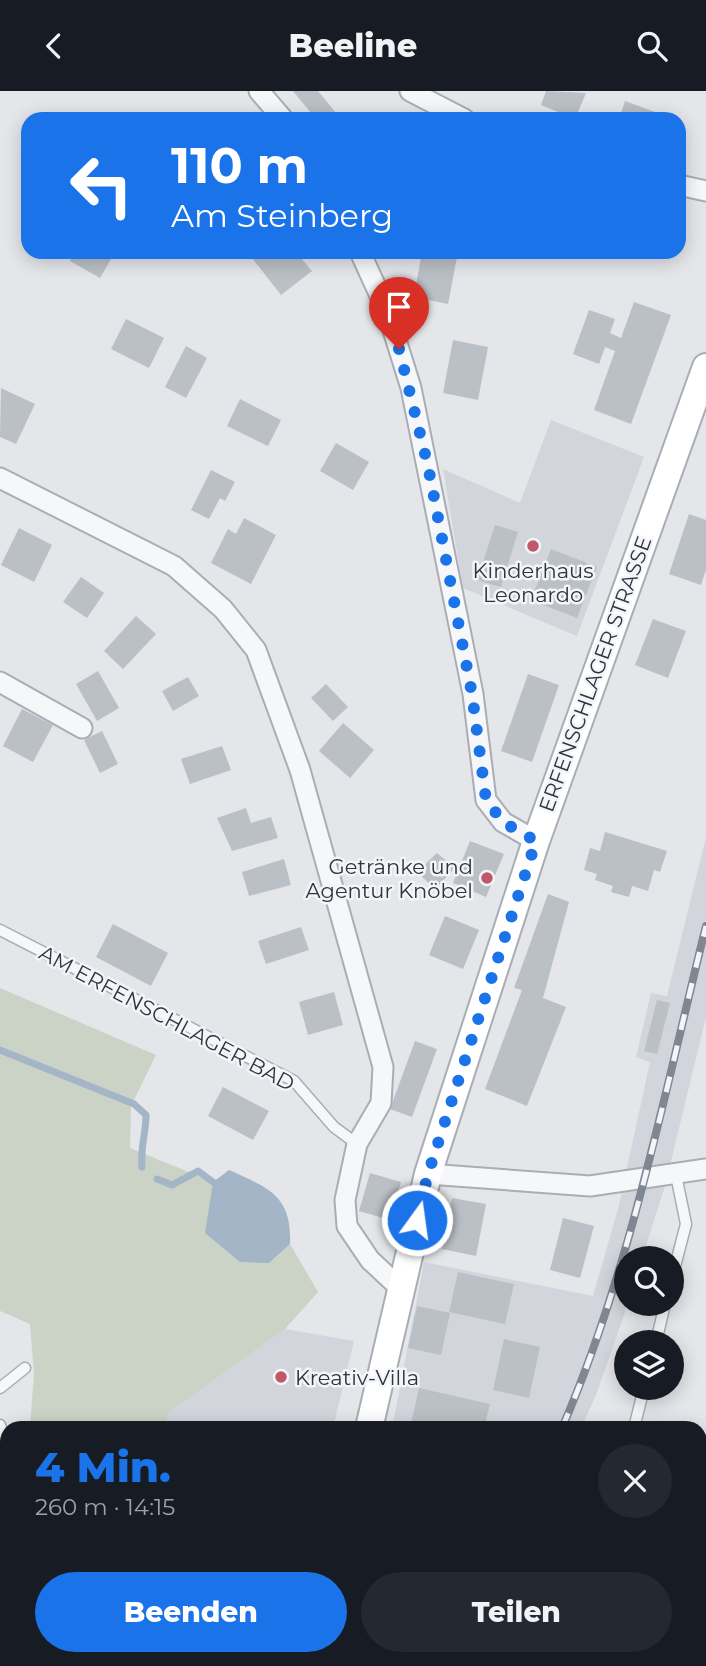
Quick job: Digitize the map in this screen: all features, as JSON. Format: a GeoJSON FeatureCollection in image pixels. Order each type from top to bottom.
{"type":"FeatureCollection","features":[{"type":"Feature","properties":{"kind":"main road","name":"ERFENSCHLAGER STRASSE"},"geometry":{"type":"LineString","coordinates":[[371,1421],[428,1174],[536,841],[706,367]]}},
{"type":"Feature","properties":{"kind":"street"},"geometry":{"type":"LineString","coordinates":[[259,91],[277,112]]}},
{"type":"Feature","properties":{"kind":"street"},"geometry":{"type":"LineString","coordinates":[[410,91],[450,112]]}},
{"type":"Feature","properties":{"kind":"street"},"geometry":{"type":"LineString","coordinates":[[686,187],[706,191]]}},
{"type":"Feature","properties":{"kind":"street"},"geometry":{"type":"LineString","coordinates":[[363,259],[387,311],[411,387],[472,694],[486,800],[503,822],[536,841]]}},
{"type":"Feature","properties":{"kind":"street"},"geometry":{"type":"LineString","coordinates":[[0,478],[174,566],[223,609],[256,650],[300,770],[383,1067],[381,1103],[357,1144],[345,1200],[347,1226],[370,1260],[400,1288]]}},
{"type":"Feature","properties":{"kind":"street"},"geometry":{"type":"LineString","coordinates":[[0,682],[82,728]]}},
{"type":"Feature","properties":{"kind":"street"},"geometry":{"type":"LineString","coordinates":[[428,1174],[590,1186],[676,1175],[705,1165]]}},
{"type":"Feature","properties":{"kind":"lane","name":"AM ERFENSCHLAGER BAD"},"geometry":{"type":"LineString","coordinates":[[0,930],[293,1081],[334,1126],[357,1144]]}},
{"type":"Feature","properties":{"kind":"lane"},"geometry":{"type":"LineString","coordinates":[[676,1175],[686,1224],[680,1246]]}},
{"type":"Feature","properties":{"kind":"lane"},"geometry":{"type":"LineString","coordinates":[[0,1388],[25,1368]]}},
{"type":"Feature","properties":{"kind":"lane"},"geometry":{"type":"LineString","coordinates":[[636,1421],[641,1400]]}},
{"type":"Feature","properties":{"kind":"shaded area","name":"Kinderhaus Leonardo"},"geometry":{"type":"Polygon","coordinates":[[[551,420],[644,457],[577,636],[463,588],[443,469],[520,503],[551,420]]]}},
{"type":"Feature","properties":{"kind":"shaded area"},"geometry":{"type":"Polygon","coordinates":[[[706,837],[706,1017],[665,1186],[646,1246],[614,1246],[614,1316],[624,1316],[619,1330],[614,1330],[614,1344],[584,1421],[393,1421],[424,1262],[593,1296],[618,1209],[650,1062],[636,1057],[651,993],[667,996],[706,837]]]}},
{"type":"Feature","properties":{"kind":"shaded area"},"geometry":{"type":"Polygon","coordinates":[[[0,988],[156,1055],[131,1106],[130,1148],[213,1182],[206,1233],[269,1263],[290,1244],[318,1292],[285,1329],[167,1414],[168,1421],[31,1421],[34,1374],[30,1324],[0,1311],[0,988]]]}},
{"type":"Feature","properties":{"kind":"shaded area","name":"Kreativ-Villa"},"geometry":{"type":"Polygon","coordinates":[[[285,1329],[354,1341],[335,1421],[168,1421],[167,1414],[285,1329]]]}},
{"type":"Feature","properties":{"kind":"water"},"geometry":{"type":"Polygon","coordinates":[[[229,1170],[266,1188],[275,1195],[287,1214],[290,1244],[269,1263],[240,1262],[205,1233],[213,1182],[229,1170]]]}},
{"type":"Feature","properties":{"kind":"building"},"geometry":{"type":"Polygon","coordinates":[[[293,91],[318,91],[335,112],[310,112],[293,91]]]}},
{"type":"Feature","properties":{"kind":"building"},"geometry":{"type":"Polygon","coordinates":[[[546,91],[586,93],[578,112],[558,112],[541,105],[546,91]]]}},
{"type":"Feature","properties":{"kind":"building"},"geometry":{"type":"Polygon","coordinates":[[[625,101],[655,112],[621,112],[625,101]]]}},
{"type":"Feature","properties":{"kind":"building"},"geometry":{"type":"Polygon","coordinates":[[[71,259],[111,259],[100,278],[70,261],[71,259]]]}},
{"type":"Feature","properties":{"kind":"building"},"geometry":{"type":"Polygon","coordinates":[[[253,259],[302,259],[312,271],[281,295],[253,259]]]}},
{"type":"Feature","properties":{"kind":"building"},"geometry":{"type":"Polygon","coordinates":[[[421,259],[457,259],[448,304],[414,297],[421,259]]]}},
{"type":"Feature","properties":{"kind":"building"},"geometry":{"type":"Polygon","coordinates":[[[634,302],[671,315],[631,424],[594,410],[615,351],[605,347],[599,364],[573,354],[589,310],[615,319],[610,333],[621,338],[634,302]]]}},
{"type":"Feature","properties":{"kind":"building"},"geometry":{"type":"Polygon","coordinates":[[[126,319],[164,338],[149,368],[111,349],[126,319]]]}},
{"type":"Feature","properties":{"kind":"building"},"geometry":{"type":"Polygon","coordinates":[[[453,340],[488,347],[478,400],[443,393],[453,340]]]}},
{"type":"Feature","properties":{"kind":"building"},"geometry":{"type":"Polygon","coordinates":[[[186,346],[207,358],[186,398],[165,387],[186,346]]]}},
{"type":"Feature","properties":{"kind":"building"},"geometry":{"type":"Polygon","coordinates":[[[1,388],[35,404],[16,444],[0,437],[1,388]]]}},
{"type":"Feature","properties":{"kind":"building"},"geometry":{"type":"Polygon","coordinates":[[[240,399],[281,420],[268,446],[227,426],[240,399]]]}},
{"type":"Feature","properties":{"kind":"building"},"geometry":{"type":"Polygon","coordinates":[[[336,443],[369,462],[353,490],[320,471],[336,443]]]}},
{"type":"Feature","properties":{"kind":"building"},"geometry":{"type":"Polygon","coordinates":[[[211,470],[235,482],[225,501],[220,498],[209,519],[191,510],[211,470]]]}},
{"type":"Feature","properties":{"kind":"building"},"geometry":{"type":"Polygon","coordinates":[[[689,514],[706,520],[706,570],[701,585],[669,574],[689,514]]]}},
{"type":"Feature","properties":{"kind":"building"},"geometry":{"type":"Polygon","coordinates":[[[244,518],[276,535],[251,584],[211,563],[228,529],[236,534],[244,518]]]}},
{"type":"Feature","properties":{"kind":"building"},"geometry":{"type":"Polygon","coordinates":[[[495,525],[518,532],[501,587],[477,580],[495,525]]]}},
{"type":"Feature","properties":{"kind":"building"},"geometry":{"type":"Polygon","coordinates":[[[19,528],[52,545],[34,582],[1,565],[19,528]]]}},
{"type":"Feature","properties":{"kind":"building"},"geometry":{"type":"Polygon","coordinates":[[[551,549],[597,567],[577,618],[531,600],[551,549]]]}},
{"type":"Feature","properties":{"kind":"building"},"geometry":{"type":"Polygon","coordinates":[[[81,577],[104,593],[87,618],[63,602],[81,577]]]}},
{"type":"Feature","properties":{"kind":"building"},"geometry":{"type":"Polygon","coordinates":[[[136,616],[156,634],[123,669],[104,651],[136,616]]]}},
{"type":"Feature","properties":{"kind":"building"},"geometry":{"type":"Polygon","coordinates":[[[653,619],[686,631],[668,678],[635,665],[653,619]]]}},
{"type":"Feature","properties":{"kind":"building"},"geometry":{"type":"Polygon","coordinates":[[[98,671],[119,708],[97,721],[76,684],[98,671]]]}},
{"type":"Feature","properties":{"kind":"building"},"geometry":{"type":"Polygon","coordinates":[[[528,674],[559,685],[532,762],[501,751],[528,674]]]}},
{"type":"Feature","properties":{"kind":"building"},"geometry":{"type":"Polygon","coordinates":[[[188,677],[199,696],[173,711],[162,691],[188,677]]]}},
{"type":"Feature","properties":{"kind":"building"},"geometry":{"type":"Polygon","coordinates":[[[326,684],[348,707],[333,721],[311,698],[326,684]]]}},
{"type":"Feature","properties":{"kind":"building"},"geometry":{"type":"Polygon","coordinates":[[[22,709],[53,725],[33,762],[3,746],[22,709]]]}},
{"type":"Feature","properties":{"kind":"building"},"geometry":{"type":"Polygon","coordinates":[[[343,723],[374,750],[350,778],[319,751],[343,723]]]}},
{"type":"Feature","properties":{"kind":"building"},"geometry":{"type":"Polygon","coordinates":[[[102,731],[118,764],[100,773],[84,740],[102,731]]]}},
{"type":"Feature","properties":{"kind":"building"},"geometry":{"type":"Polygon","coordinates":[[[222,746],[231,770],[190,784],[181,759],[222,746]]]}},
{"type":"Feature","properties":{"kind":"building"},"geometry":{"type":"Polygon","coordinates":[[[246,808],[251,823],[271,817],[278,838],[232,851],[217,818],[246,808]]]}},
{"type":"Feature","properties":{"kind":"building"},"geometry":{"type":"Polygon","coordinates":[[[605,832],[667,851],[660,872],[654,870],[648,891],[632,886],[629,897],[611,892],[613,886],[595,880],[597,874],[584,870],[590,848],[600,851],[605,832]]]}},
{"type":"Feature","properties":{"kind":"building"},"geometry":{"type":"Polygon","coordinates":[[[470,841],[504,854],[486,897],[453,883],[470,841]]]}},
{"type":"Feature","properties":{"kind":"building"},"geometry":{"type":"Polygon","coordinates":[[[437,853],[455,868],[435,889],[417,872],[437,853]]]}},
{"type":"Feature","properties":{"kind":"building"},"geometry":{"type":"Polygon","coordinates":[[[284,859],[291,885],[249,896],[242,872],[284,859]]]}},
{"type":"Feature","properties":{"kind":"building"},"geometry":{"type":"Polygon","coordinates":[[[548,894],[569,902],[543,998],[566,1007],[527,1106],[485,1089],[522,990],[514,988],[548,894]]]}},
{"type":"Feature","properties":{"kind":"building"},"geometry":{"type":"Polygon","coordinates":[[[445,916],[479,930],[463,969],[429,955],[445,916]]]}},
{"type":"Feature","properties":{"kind":"building"},"geometry":{"type":"Polygon","coordinates":[[[113,924],[168,953],[151,986],[96,957],[113,924]]]}},
{"type":"Feature","properties":{"kind":"building"},"geometry":{"type":"Polygon","coordinates":[[[301,927],[309,950],[266,964],[258,941],[301,927]]]}},
{"type":"Feature","properties":{"kind":"building"},"geometry":{"type":"Polygon","coordinates":[[[334,992],[343,1025],[308,1035],[299,1002],[334,992]]]}},
{"type":"Feature","properties":{"kind":"building"},"geometry":{"type":"Polygon","coordinates":[[[657,1000],[670,1003],[657,1054],[644,1051],[657,1000]]]}},
{"type":"Feature","properties":{"kind":"building"},"geometry":{"type":"Polygon","coordinates":[[[415,1041],[437,1049],[412,1117],[390,1109],[415,1041]]]}},
{"type":"Feature","properties":{"kind":"building"},"geometry":{"type":"Polygon","coordinates":[[[223,1087],[269,1111],[253,1140],[208,1116],[223,1087]]]}},
{"type":"Feature","properties":{"kind":"building"},"geometry":{"type":"Polygon","coordinates":[[[370,1173],[401,1182],[390,1220],[359,1211],[370,1173]]]}},
{"type":"Feature","properties":{"kind":"building"},"geometry":{"type":"Polygon","coordinates":[[[452,1198],[486,1204],[476,1256],[442,1249],[452,1198]]]}},
{"type":"Feature","properties":{"kind":"building"},"geometry":{"type":"Polygon","coordinates":[[[563,1218],[594,1226],[580,1278],[550,1270],[563,1218]]]}},
{"type":"Feature","properties":{"kind":"building"},"geometry":{"type":"Polygon","coordinates":[[[458,1272],[514,1284],[505,1324],[449,1312],[458,1272]]]}},
{"type":"Feature","properties":{"kind":"building"},"geometry":{"type":"Polygon","coordinates":[[[417,1306],[450,1313],[441,1355],[408,1348],[417,1306]]]}},
{"type":"Feature","properties":{"kind":"building"},"geometry":{"type":"Polygon","coordinates":[[[504,1339],[540,1347],[529,1398],[493,1390],[504,1339]]]}},
{"type":"Feature","properties":{"kind":"building"},"geometry":{"type":"Polygon","coordinates":[[[419,1388],[490,1404],[486,1421],[412,1421],[419,1388]]]}},
{"type":"Feature","properties":{"kind":"waterway"},"geometry":{"type":"LineString","coordinates":[[0,1050],[134,1104],[146,1115],[142,1167]]}},
{"type":"Feature","properties":{"kind":"waterway"},"geometry":{"type":"LineString","coordinates":[[157,1179],[172,1185],[198,1171],[213,1182]]}},
{"type":"Feature","properties":{"kind":"railway"},"geometry":{"type":"LineString","coordinates":[[565,1421],[608,1306],[627,1244],[706,926]]}},
{"type":"Feature","properties":{"kind":"place","name":"Kinderhaus Leonardo"},"geometry":{"type":"Point","coordinates":[533,546]}},
{"type":"Feature","properties":{"kind":"place","name":"Getränke und Agentur Knöbel"},"geometry":{"type":"Point","coordinates":[487,878]}},
{"type":"Feature","properties":{"kind":"place","name":"Kreativ-Villa"},"geometry":{"type":"Point","coordinates":[281,1377]}},
{"type":"Feature","properties":{"kind":"route"},"geometry":{"type":"LineString","coordinates":[[399,349],[411,387],[428,466],[472,694],[486,800],[503,822],[536,841],[428,1174],[417,1220]]}}]}
